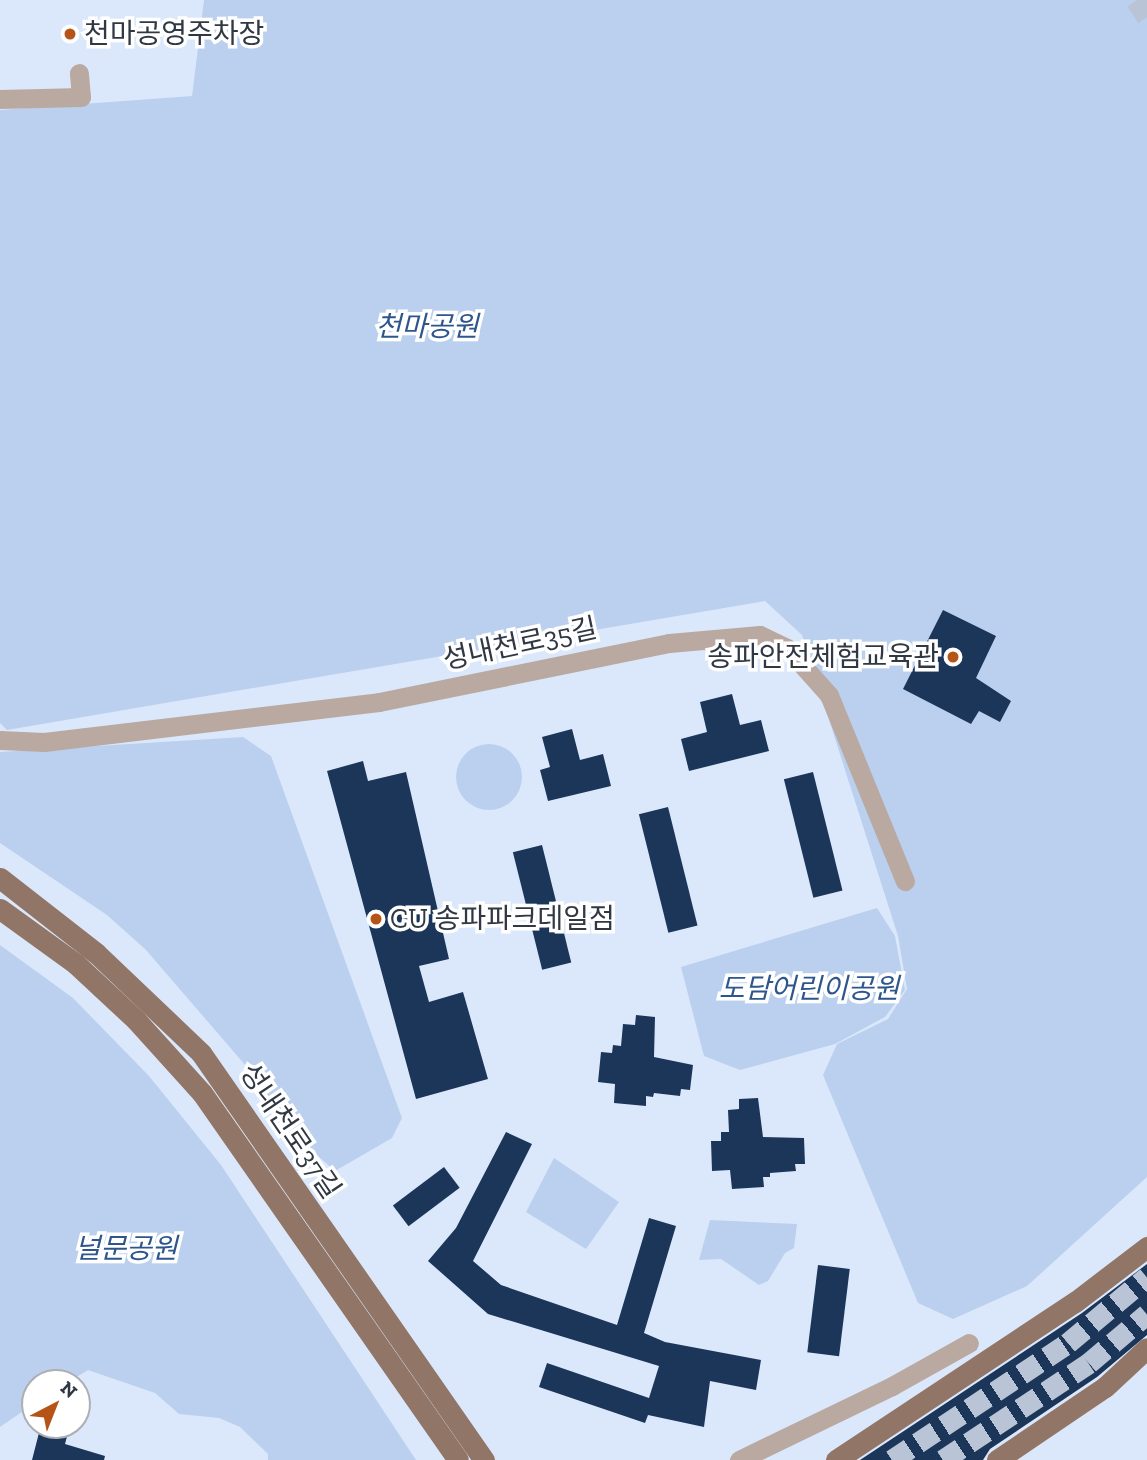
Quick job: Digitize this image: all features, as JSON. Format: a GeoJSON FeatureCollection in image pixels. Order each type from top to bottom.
{"type":"FeatureCollection","features":[{"type":"Feature","properties":{"kind":"main road","name":"성내천로37길"},"geometry":{"type":"LineString","coordinates":[[0,878],[96,953],[201,1053],[313,1235],[458,1460]]}},
{"type":"Feature","properties":{"kind":"main road","name":"성내천로37길"},"geometry":{"type":"LineString","coordinates":[[0,909],[76,964],[154,1039],[202,1093],[484,1460]]}},
{"type":"Feature","properties":{"kind":"main road"},"geometry":{"type":"LineString","coordinates":[[836,1460],[1064,1310],[1147,1247]]}},
{"type":"Feature","properties":{"kind":"main road"},"geometry":{"type":"LineString","coordinates":[[997,1460],[1105,1387],[1147,1348]]}},
{"type":"Feature","properties":{"kind":"main road"},"geometry":{"type":"LineString","coordinates":[[467,1439],[492,1460]]}},
{"type":"Feature","properties":{"kind":"street"},"geometry":{"type":"LineString","coordinates":[[0,99],[81,97],[79,73]]}},
{"type":"Feature","properties":{"kind":"street","name":"성내천로35길"},"geometry":{"type":"LineString","coordinates":[[0,740],[44,742],[379,702],[669,643],[760,635],[787,648],[829,695],[905,881]]}},
{"type":"Feature","properties":{"kind":"street"},"geometry":{"type":"LineString","coordinates":[[738,1460],[892,1386],[969,1343]]}},
{"type":"Feature","properties":{"kind":"green space","name":"천마공원"},"geometry":{"type":"Polygon","coordinates":[[[204,0],[1147,0],[1147,1177],[1027,1286],[953,1319],[918,1303],[823,1075],[837,1044],[888,1019],[907,989],[898,936],[802,635],[765,601],[7,730],[0,723],[0,110],[192,96],[204,0]]]}},
{"type":"Feature","properties":{"kind":"green space"},"geometry":{"type":"Polygon","coordinates":[[[243,737],[271,756],[402,1118],[392,1138],[335,1171],[303,1143],[246,1066],[146,950],[107,915],[0,843],[0,752],[243,737]]]}},
{"type":"Feature","properties":{"kind":"green space"},"geometry":{"type":"Polygon","coordinates":[[[483,744],[495,744],[507,749],[517,759],[522,777],[520,790],[507,805],[495,810],[483,810],[471,805],[461,795],[456,783],[456,771],[461,759],[471,749],[483,744]]]}},
{"type":"Feature","properties":{"kind":"green space","name":"도담어린이공원"},"geometry":{"type":"Polygon","coordinates":[[[877,908],[895,936],[905,990],[885,1017],[835,1044],[740,1070],[704,1056],[681,967],[877,908]]]}},
{"type":"Feature","properties":{"kind":"green space","name":"널문공원"},"geometry":{"type":"Polygon","coordinates":[[[0,945],[73,998],[149,1076],[221,1165],[416,1460],[268,1460],[268,1454],[240,1427],[219,1418],[179,1414],[155,1393],[91,1369],[21,1369],[21,1413],[0,1427],[0,945]]]}},
{"type":"Feature","properties":{"kind":"green space"},"geometry":{"type":"Polygon","coordinates":[[[554,1158],[619,1202],[586,1249],[526,1212],[554,1158]]]}},
{"type":"Feature","properties":{"kind":"green space"},"geometry":{"type":"Polygon","coordinates":[[[710,1220],[797,1224],[794,1248],[785,1253],[768,1281],[759,1285],[721,1259],[699,1260],[710,1220]]]}},
{"type":"Feature","properties":{"kind":"building","name":"송파안전체험교육관"},"geometry":{"type":"Polygon","coordinates":[[[943,610],[996,636],[976,678],[1011,701],[1000,722],[979,711],[971,724],[903,689],[943,610]]]}},
{"type":"Feature","properties":{"kind":"building"},"geometry":{"type":"Polygon","coordinates":[[[732,694],[740,725],[761,720],[769,751],[689,771],[681,739],[707,732],[700,702],[732,694]]]}},
{"type":"Feature","properties":{"kind":"building"},"geometry":{"type":"Polygon","coordinates":[[[572,729],[580,760],[603,754],[611,786],[548,801],[540,770],[550,767],[542,737],[572,729]]]}},
{"type":"Feature","properties":{"kind":"building"},"geometry":{"type":"Polygon","coordinates":[[[363,761],[368,781],[406,772],[449,959],[419,966],[429,1002],[463,992],[488,1079],[416,1099],[327,771],[363,761]]]}},
{"type":"Feature","properties":{"kind":"building"},"geometry":{"type":"Polygon","coordinates":[[[813,772],[843,890],[813,898],[784,779],[813,772]]]}},
{"type":"Feature","properties":{"kind":"building"},"geometry":{"type":"Polygon","coordinates":[[[668,807],[698,925],[668,933],[639,814],[668,807]]]}},
{"type":"Feature","properties":{"kind":"building"},"geometry":{"type":"Polygon","coordinates":[[[542,845],[571,962],[542,970],[513,852],[542,845]]]}},
{"type":"Feature","properties":{"kind":"building"},"geometry":{"type":"Polygon","coordinates":[[[636,1015],[655,1017],[654,1057],[693,1065],[690,1090],[681,1089],[680,1096],[654,1093],[653,1097],[646,1096],[646,1106],[614,1103],[615,1084],[598,1082],[601,1052],[612,1053],[613,1045],[621,1046],[623,1024],[635,1025],[636,1015]]]}},
{"type":"Feature","properties":{"kind":"building"},"geometry":{"type":"Polygon","coordinates":[[[758,1098],[763,1137],[804,1138],[805,1164],[795,1164],[796,1171],[770,1173],[770,1177],[763,1177],[764,1187],[732,1189],[730,1170],[712,1171],[711,1141],[721,1141],[721,1132],[729,1132],[728,1110],[739,1109],[739,1099],[758,1098]]]}},
{"type":"Feature","properties":{"kind":"building"},"geometry":{"type":"Polygon","coordinates":[[[506,1132],[532,1144],[473,1261],[501,1285],[617,1325],[649,1218],[676,1226],[644,1333],[665,1342],[761,1360],[756,1390],[710,1381],[704,1427],[648,1415],[645,1423],[539,1387],[547,1363],[649,1398],[659,1366],[488,1314],[428,1261],[456,1228],[506,1132]]]}},
{"type":"Feature","properties":{"kind":"building"},"geometry":{"type":"Polygon","coordinates":[[[444,1167],[460,1188],[409,1226],[393,1206],[444,1167]]]}},
{"type":"Feature","properties":{"kind":"building"},"geometry":{"type":"Polygon","coordinates":[[[1147,1264],[1147,1335],[1097,1377],[990,1449],[983,1460],[860,1460],[1082,1313],[1147,1264]]]}},
{"type":"Feature","properties":{"kind":"building"},"geometry":{"type":"Polygon","coordinates":[[[818,1265],[850,1269],[839,1356],[807,1352],[818,1265]]]}},
{"type":"Feature","properties":{"kind":"building"},"geometry":{"type":"Polygon","coordinates":[[[37,1439],[66,1439],[65,1444],[105,1456],[104,1460],[32,1460],[37,1439]]]}},
{"type":"Feature","properties":{"kind":"tunnel"},"geometry":{"type":"LineString","coordinates":[[1136,0],[1147,17]]}},
{"type":"Feature","properties":{"kind":"tunnel"},"geometry":{"type":"LineString","coordinates":[[892,1460],[1068,1343],[1147,1277]]}},
{"type":"Feature","properties":{"kind":"tunnel"},"geometry":{"type":"LineString","coordinates":[[943,1460],[1089,1363],[1147,1314]]}},
{"type":"Feature","properties":{"kind":"place","name":"천마공영주차장"},"geometry":{"type":"Point","coordinates":[70,34]}},
{"type":"Feature","properties":{"kind":"place","name":"송파안전체험교육관"},"geometry":{"type":"Point","coordinates":[953,657]}},
{"type":"Feature","properties":{"kind":"place","name":"CU 송파파크데일점"},"geometry":{"type":"Point","coordinates":[376,919]}}]}
